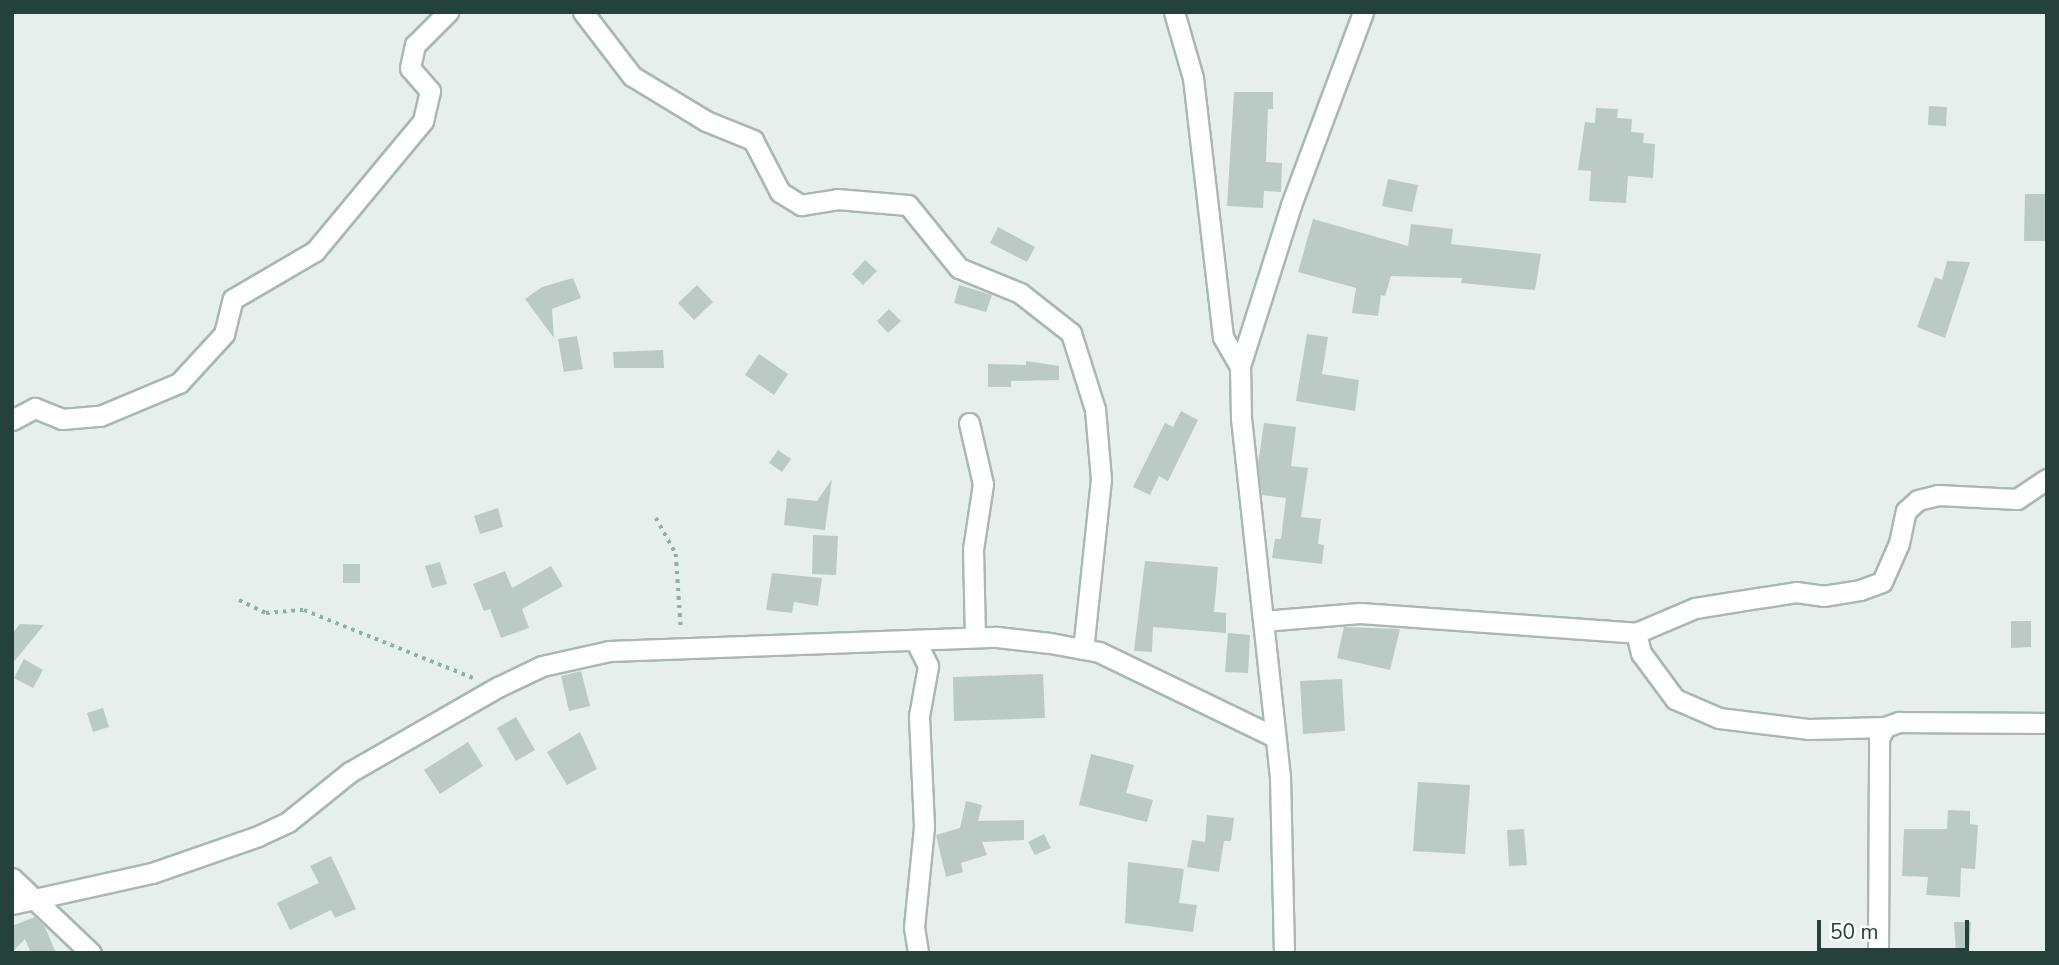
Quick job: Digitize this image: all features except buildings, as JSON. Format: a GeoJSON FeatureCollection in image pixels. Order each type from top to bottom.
{"type":"FeatureCollection","features":[{"type":"Feature","properties":{"kind":"street"},"geometry":{"type":"LineString","coordinates":[[12,420],[35,408],[62,418],[100,416],[179,383],[224,334],[233,299],[315,251],[423,121],[430,91],[410,68],[415,45],[448,12]]}},
{"type":"Feature","properties":{"kind":"street"},"geometry":{"type":"LineString","coordinates":[[583,12],[632,76],[706,121],[753,140],[780,192],[801,205],[837,200],[908,205],[959,268],[1020,293],[1072,333],[1096,409],[1101,479],[1083,649]]}},
{"type":"Feature","properties":{"kind":"street"},"geometry":{"type":"LineString","coordinates":[[1174,12],[1193,78],[1223,337],[1240,366]]}},
{"type":"Feature","properties":{"kind":"street"},"geometry":{"type":"LineString","coordinates":[[1284,953],[1280,777],[1273,736],[1241,418],[1240,366],[1291,205],[1363,12]]}},
{"type":"Feature","properties":{"kind":"street"},"geometry":{"type":"LineString","coordinates":[[969,423],[983,484],[973,549],[975,638]]}},
{"type":"Feature","properties":{"kind":"street"},"geometry":{"type":"LineString","coordinates":[[1263,621],[1360,613],[1636,633],[1695,608],[1796,592],[1823,596],[1882,582],[1899,543],[1906,511],[1918,500],[1938,495],[2017,499],[2047,479]]}},
{"type":"Feature","properties":{"kind":"street"},"geometry":{"type":"LineString","coordinates":[[1636,633],[1641,653],[1675,699],[1719,718],[1809,729],[1885,727],[1899,722],[2047,723]]}},
{"type":"Feature","properties":{"kind":"street"},"geometry":{"type":"LineString","coordinates":[[12,904],[208,857],[278,827],[319,801],[350,772],[498,687],[542,666],[610,651],[975,638],[1083,649],[1099,652],[1273,736]]}},
{"type":"Feature","properties":{"kind":"street"},"geometry":{"type":"LineString","coordinates":[[915,640],[928,666],[919,716],[924,827],[914,927],[918,953]]}},
{"type":"Feature","properties":{"kind":"street"},"geometry":{"type":"LineString","coordinates":[[1878,953],[1879,738],[1885,727]]}},
{"type":"Feature","properties":{"kind":"street"},"geometry":{"type":"LineString","coordinates":[[12,878],[91,953]]}},
{"type":"Feature","properties":{"kind":"path"},"geometry":{"type":"LineString","coordinates":[[656,518],[676,554],[682,649]]}},
{"type":"Feature","properties":{"kind":"path"},"geometry":{"type":"LineString","coordinates":[[239,600],[266,613],[304,610],[498,687]]}}]}
